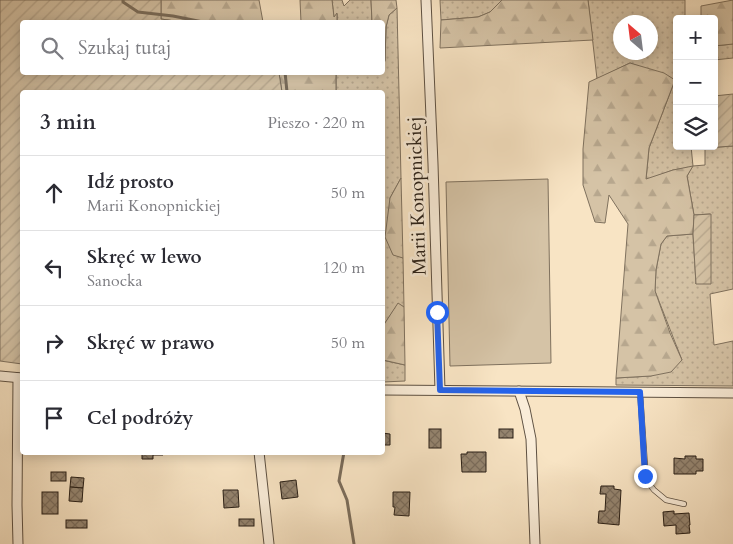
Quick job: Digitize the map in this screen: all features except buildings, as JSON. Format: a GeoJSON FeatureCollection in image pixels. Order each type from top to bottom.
{"type":"FeatureCollection","features":[{"type":"Feature","properties":{"kind":"street","name":"Marii Konopnickiej"},"geometry":{"type":"LineString","coordinates":[[426,0],[440,390]]}},
{"type":"Feature","properties":{"kind":"street"},"geometry":{"type":"LineString","coordinates":[[0,376],[20,378],[17,486],[18,544]]}},
{"type":"Feature","properties":{"kind":"street"},"geometry":{"type":"LineString","coordinates":[[385,390],[733,393]]}},
{"type":"Feature","properties":{"kind":"street"},"geometry":{"type":"LineString","coordinates":[[519,390],[531,439],[534,544]]}},
{"type":"Feature","properties":{"kind":"street"},"geometry":{"type":"LineString","coordinates":[[259,455],[269,544]]}},
{"type":"Feature","properties":{"kind":"lane"},"geometry":{"type":"LineString","coordinates":[[640,392],[646,480],[666,500],[684,504]]}},
{"type":"Feature","properties":{"kind":"green space"},"geometry":{"type":"Polygon","coordinates":[[[0,0],[161,0],[161,19],[168,20],[20,20],[20,75],[279,75],[282,90],[20,90],[20,364],[0,361],[0,0]]]}},
{"type":"Feature","properties":{"kind":"green space"},"geometry":{"type":"Polygon","coordinates":[[[161,0],[259,0],[263,20],[168,20],[161,19],[161,0]]]}},
{"type":"Feature","properties":{"kind":"green space"},"geometry":{"type":"Polygon","coordinates":[[[300,0],[332,0],[334,17],[337,13],[337,20],[301,20],[300,0]]]}},
{"type":"Feature","properties":{"kind":"green space"},"geometry":{"type":"Polygon","coordinates":[[[332,0],[342,0],[344,6],[350,0],[371,0],[372,20],[337,20],[337,14],[334,18],[332,0]]]}},
{"type":"Feature","properties":{"kind":"green space"},"geometry":{"type":"Polygon","coordinates":[[[371,0],[396,0],[397,8],[389,15],[386,27],[385,61],[385,20],[372,20],[371,0]]]}},
{"type":"Feature","properties":{"kind":"green space"},"geometry":{"type":"Polygon","coordinates":[[[440,0],[502,0],[490,12],[478,17],[441,20],[440,0]]]}},
{"type":"Feature","properties":{"kind":"green space"},"geometry":{"type":"Polygon","coordinates":[[[502,0],[588,0],[593,40],[440,48],[441,20],[478,17],[490,12],[502,0]]]}},
{"type":"Feature","properties":{"kind":"green space"},"geometry":{"type":"Polygon","coordinates":[[[588,0],[685,0],[685,15],[673,15],[673,79],[630,63],[597,79],[588,0]]]}},
{"type":"Feature","properties":{"kind":"green space"},"geometry":{"type":"Polygon","coordinates":[[[733,0],[733,44],[718,46],[718,15],[701,15],[701,6],[733,0]]]}},
{"type":"Feature","properties":{"kind":"green space"},"geometry":{"type":"Polygon","coordinates":[[[397,8],[401,178],[390,198],[393,254],[403,258],[404,307],[398,304],[385,323],[385,90],[336,90],[336,75],[385,75],[386,27],[389,15],[397,8]]]}},
{"type":"Feature","properties":{"kind":"green space"},"geometry":{"type":"Polygon","coordinates":[[[733,44],[733,58],[718,60],[718,46],[733,44]]]}},
{"type":"Feature","properties":{"kind":"green space"},"geometry":{"type":"Polygon","coordinates":[[[630,63],[664,73],[673,79],[673,85],[649,148],[646,179],[693,166],[687,176],[694,215],[693,234],[667,236],[661,244],[656,270],[655,291],[682,360],[671,372],[651,376],[616,378],[628,224],[609,195],[605,223],[595,222],[583,185],[583,149],[589,82],[630,63]]]}},
{"type":"Feature","properties":{"kind":"green space"},"geometry":{"type":"Polygon","coordinates":[[[279,75],[336,75],[336,90],[282,90],[279,75]]]}},
{"type":"Feature","properties":{"kind":"green space"},"geometry":{"type":"Polygon","coordinates":[[[673,85],[673,150],[691,150],[693,166],[705,165],[705,150],[718,150],[718,147],[733,146],[733,289],[710,294],[714,345],[733,341],[733,386],[616,385],[616,378],[651,376],[682,360],[655,291],[656,270],[661,244],[667,236],[693,234],[696,284],[710,214],[694,215],[687,176],[692,167],[673,170],[646,180],[649,148],[673,85]]]}},
{"type":"Feature","properties":{"kind":"green space"},"geometry":{"type":"Polygon","coordinates":[[[733,94],[733,146],[718,147],[718,96],[733,94]]]}},
{"type":"Feature","properties":{"kind":"green space"},"geometry":{"type":"Polygon","coordinates":[[[401,178],[403,258],[393,255],[385,237],[390,198],[401,178]]]}},
{"type":"Feature","properties":{"kind":"green space"},"geometry":{"type":"Polygon","coordinates":[[[548,179],[551,363],[450,366],[446,182],[548,179]]]}},
{"type":"Feature","properties":{"kind":"green space"},"geometry":{"type":"Polygon","coordinates":[[[711,214],[711,284],[696,284],[693,234],[694,215],[711,214]]]}},
{"type":"Feature","properties":{"kind":"green space"},"geometry":{"type":"Polygon","coordinates":[[[398,303],[404,307],[405,365],[385,360],[385,323],[398,303]]]}},
{"type":"Feature","properties":{"kind":"green space"},"geometry":{"type":"Polygon","coordinates":[[[385,361],[405,365],[405,381],[385,382],[385,361]]]}},
{"type":"Feature","properties":{"kind":"waterway"},"geometry":{"type":"LineString","coordinates":[[123,0],[123,2],[138,12],[193,20]]}},
{"type":"Feature","properties":{"kind":"waterway"},"geometry":{"type":"LineString","coordinates":[[285,75],[287,90]]}},
{"type":"Feature","properties":{"kind":"waterway"},"geometry":{"type":"LineString","coordinates":[[343,455],[339,481],[347,500],[354,544]]}},
{"type":"Feature","properties":{"kind":"route"},"geometry":{"type":"LineString","coordinates":[[437,312],[440,390],[640,392],[645,476]]}}]}
